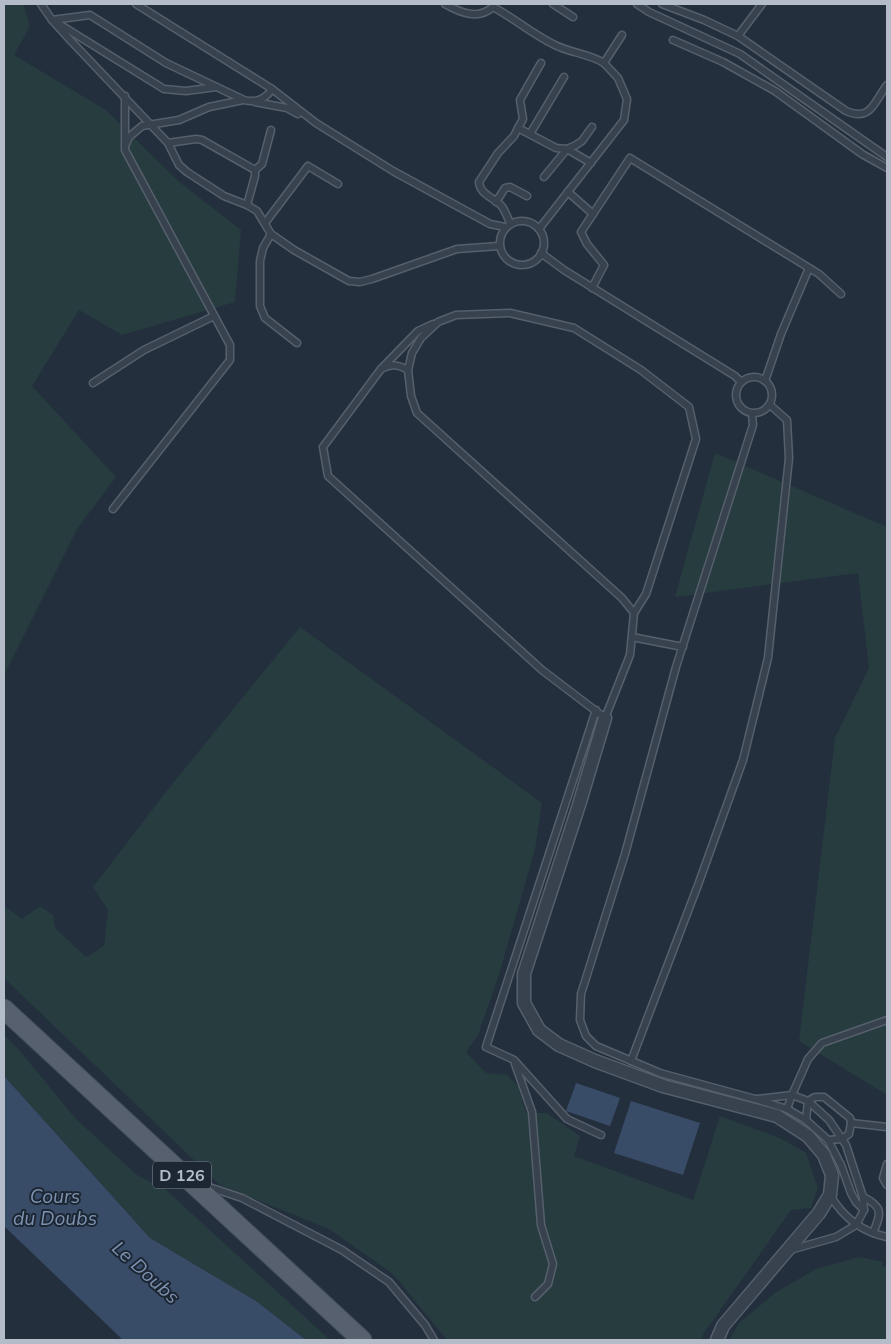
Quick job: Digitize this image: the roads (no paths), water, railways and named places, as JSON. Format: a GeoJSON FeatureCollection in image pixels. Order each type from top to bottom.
{"type":"FeatureCollection","features":[{"type":"Feature","properties":{"kind":"main road","name":"D 126"},"geometry":{"type":"LineString","coordinates":[[4,1009],[362,1340]]}},
{"type":"Feature","properties":{"kind":"main road","name":"D 126"},"geometry":{"type":"LineString","coordinates":[[4,1022],[347,1340]]}},
{"type":"Feature","properties":{"kind":"street"},"geometry":{"type":"LineString","coordinates":[[600,714],[579,804],[524,974],[524,1003],[539,1030],[559,1045],[595,1061],[663,1086],[777,1116],[808,1136],[824,1155],[832,1175],[830,1195],[819,1213],[723,1326],[717,1340]]}},
{"type":"Feature","properties":{"kind":"lane"},"geometry":{"type":"LineString","coordinates":[[41,4],[52,20],[152,124],[168,143],[179,165],[224,196],[257,211],[270,234],[349,281],[360,282],[372,279],[457,249],[499,246]]}},
{"type":"Feature","properties":{"kind":"lane"},"geometry":{"type":"LineString","coordinates":[[136,4],[272,89],[316,123]]}},
{"type":"Feature","properties":{"kind":"lane"},"geometry":{"type":"LineString","coordinates":[[446,4],[466,14],[479,14],[494,5],[551,43],[564,49],[594,56],[604,62],[618,78],[628,99],[624,120],[539,229]]}},
{"type":"Feature","properties":{"kind":"lane"},"geometry":{"type":"LineString","coordinates":[[553,4],[573,17]]}},
{"type":"Feature","properties":{"kind":"lane"},"geometry":{"type":"LineString","coordinates":[[637,4],[650,12],[740,54],[887,156]]}},
{"type":"Feature","properties":{"kind":"lane"},"geometry":{"type":"LineString","coordinates":[[662,4],[704,20],[738,36],[846,111],[856,115],[868,112],[887,85]]}},
{"type":"Feature","properties":{"kind":"lane"},"geometry":{"type":"LineString","coordinates":[[738,36],[762,4]]}},
{"type":"Feature","properties":{"kind":"lane"},"geometry":{"type":"LineString","coordinates":[[52,20],[90,16],[166,63],[244,100],[287,108],[316,123],[393,171],[490,224],[508,225],[523,220],[529,222],[539,229],[544,241],[541,253],[532,263],[518,265],[505,258],[499,246],[500,239],[508,225],[503,207],[484,193],[480,188],[479,182],[498,153],[514,136],[523,119],[520,100],[541,63]]}},
{"type":"Feature","properties":{"kind":"lane"},"geometry":{"type":"LineString","coordinates":[[52,20],[164,89],[186,91],[217,87]]}},
{"type":"Feature","properties":{"kind":"lane"},"geometry":{"type":"LineString","coordinates":[[604,62],[622,35]]}},
{"type":"Feature","properties":{"kind":"lane"},"geometry":{"type":"LineString","coordinates":[[673,40],[723,62],[768,87],[862,154],[887,168]]}},
{"type":"Feature","properties":{"kind":"lane"},"geometry":{"type":"LineString","coordinates":[[530,134],[564,77]]}},
{"type":"Feature","properties":{"kind":"lane"},"geometry":{"type":"LineString","coordinates":[[252,102],[261,100],[272,89]]}},
{"type":"Feature","properties":{"kind":"lane"},"geometry":{"type":"LineString","coordinates":[[113,509],[230,360],[230,345],[124,150],[125,96]]}},
{"type":"Feature","properties":{"kind":"lane"},"geometry":{"type":"LineString","coordinates":[[124,150],[129,137],[142,126],[179,120],[209,107],[244,100]]}},
{"type":"Feature","properties":{"kind":"lane"},"geometry":{"type":"LineString","coordinates":[[544,177],[566,149],[582,141],[592,127]]}},
{"type":"Feature","properties":{"kind":"lane"},"geometry":{"type":"LineString","coordinates":[[518,128],[556,148],[566,149],[591,163]]}},
{"type":"Feature","properties":{"kind":"lane"},"geometry":{"type":"LineString","coordinates":[[247,205],[255,170],[262,164],[271,130]]}},
{"type":"Feature","properties":{"kind":"lane"},"geometry":{"type":"LineString","coordinates":[[168,143],[202,140],[255,170]]}},
{"type":"Feature","properties":{"kind":"lane"},"geometry":{"type":"LineString","coordinates":[[592,288],[604,265],[587,244],[582,232],[630,158],[819,274],[840,294]]}},
{"type":"Feature","properties":{"kind":"lane"},"geometry":{"type":"LineString","coordinates":[[265,223],[308,166],[338,184]]}},
{"type":"Feature","properties":{"kind":"lane"},"geometry":{"type":"LineString","coordinates":[[496,202],[506,188],[510,187],[526,196]]}},
{"type":"Feature","properties":{"kind":"lane"},"geometry":{"type":"LineString","coordinates":[[568,192],[593,214]]}},
{"type":"Feature","properties":{"kind":"lane"},"geometry":{"type":"LineString","coordinates":[[270,234],[263,248],[260,261],[260,306],[265,318],[297,343]]}},
{"type":"Feature","properties":{"kind":"lane"},"geometry":{"type":"LineString","coordinates":[[541,253],[564,270],[741,382]]}},
{"type":"Feature","properties":{"kind":"lane"},"geometry":{"type":"LineString","coordinates":[[766,381],[781,334],[809,268]]}},
{"type":"Feature","properties":{"kind":"lane"},"geometry":{"type":"LineString","coordinates":[[600,714],[542,670],[328,476],[323,447],[381,369],[418,331],[456,315],[510,313],[574,328],[641,370],[689,407],[696,439],[646,594],[634,612],[630,655],[600,714],[486,1047],[514,1060],[567,1119],[601,1135]]}},
{"type":"Feature","properties":{"kind":"lane"},"geometry":{"type":"LineString","coordinates":[[93,383],[144,350],[214,316]]}},
{"type":"Feature","properties":{"kind":"lane"},"geometry":{"type":"LineString","coordinates":[[438,322],[421,338],[412,353],[408,370],[411,396],[417,413],[622,598],[634,612]]}},
{"type":"Feature","properties":{"kind":"lane"},"geometry":{"type":"LineString","coordinates":[[381,369],[390,365],[398,365],[408,370]]}},
{"type":"Feature","properties":{"kind":"lane"},"geometry":{"type":"LineString","coordinates":[[750,377],[766,381],[771,390],[772,400],[770,405],[762,412],[752,414],[746,412],[738,404],[736,392],[741,382],[750,377]]}},
{"type":"Feature","properties":{"kind":"lane"},"geometry":{"type":"LineString","coordinates":[[631,1061],[743,760],[768,658],[790,458],[787,420],[770,405]]}},
{"type":"Feature","properties":{"kind":"lane"},"geometry":{"type":"LineString","coordinates":[[752,414],[753,425],[683,647],[625,854],[582,994],[580,1020],[586,1036],[596,1046],[660,1073],[788,1109],[806,1120],[828,1140],[841,1165],[851,1193],[864,1210]]}},
{"type":"Feature","properties":{"kind":"lane"},"geometry":{"type":"LineString","coordinates":[[632,637],[683,647]]}},
{"type":"Feature","properties":{"kind":"lane"},"geometry":{"type":"LineString","coordinates":[[788,1109],[808,1058],[822,1043],[887,1020]]}},
{"type":"Feature","properties":{"kind":"lane"},"geometry":{"type":"LineString","coordinates":[[514,1060],[532,1112],[541,1224],[552,1264],[548,1284],[536,1296]]}},
{"type":"Feature","properties":{"kind":"lane"},"geometry":{"type":"LineString","coordinates":[[755,1099],[792,1095],[808,1101],[829,1120],[842,1139],[863,1197],[864,1210],[856,1225],[836,1237],[788,1251]]}},
{"type":"Feature","properties":{"kind":"lane"},"geometry":{"type":"LineString","coordinates":[[808,1101],[815,1097],[824,1098],[850,1118],[852,1124],[849,1134],[842,1139],[828,1140]]}},
{"type":"Feature","properties":{"kind":"lane"},"geometry":{"type":"LineString","coordinates":[[806,1120],[808,1101]]}},
{"type":"Feature","properties":{"kind":"lane"},"geometry":{"type":"LineString","coordinates":[[852,1124],[887,1127]]}},
{"type":"Feature","properties":{"kind":"lane"},"geometry":{"type":"LineString","coordinates":[[887,1164],[883,1178],[887,1185]]}},
{"type":"Feature","properties":{"kind":"lane"},"geometry":{"type":"LineString","coordinates":[[200,1191],[209,1187],[242,1198],[342,1250],[389,1282],[425,1325],[434,1340]]}},
{"type":"Feature","properties":{"kind":"lane"},"geometry":{"type":"LineString","coordinates":[[830,1195],[836,1205],[856,1225],[887,1237]]}},
{"type":"Feature","properties":{"kind":"lane"},"geometry":{"type":"LineString","coordinates":[[863,1197],[874,1202],[880,1212],[873,1233]]}},
{"type":"Feature","properties":{"kind":"water","name":"Cours du Doubs"},"geometry":{"type":"Polygon","coordinates":[[[4,1076],[150,1238],[256,1301],[306,1340],[123,1340],[4,1226],[4,1076]]]}},
{"type":"Feature","properties":{"kind":"water"},"geometry":{"type":"Polygon","coordinates":[[[576,1083],[620,1098],[610,1126],[566,1111],[576,1083]]]}},
{"type":"Feature","properties":{"kind":"water"},"geometry":{"type":"Polygon","coordinates":[[[631,1101],[700,1123],[683,1175],[614,1153],[631,1101]]]}},
{"type":"Feature","properties":{"kind":"water label","name":"Le Doubs"},"geometry":{"type":"Point","coordinates":[146,1272]}}]}
